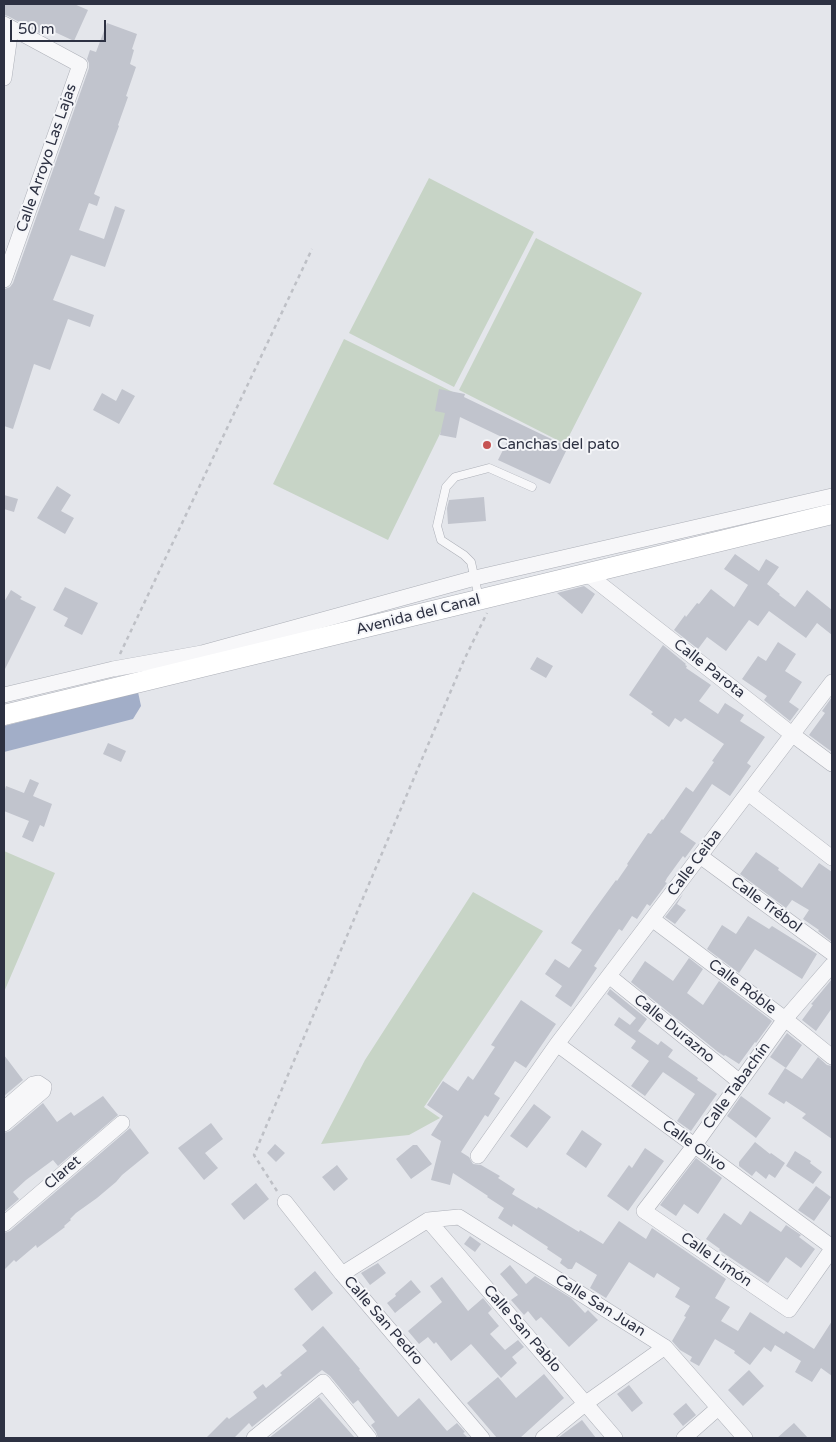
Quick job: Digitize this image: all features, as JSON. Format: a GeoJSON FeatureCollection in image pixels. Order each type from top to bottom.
{"type":"FeatureCollection","features":[{"type":"Feature","properties":{"kind":"street","name":"Calle Arroyo Las Lajas"},"geometry":{"type":"LineString","coordinates":[[4,280],[80,65],[7,26]]}},
{"type":"Feature","properties":{"kind":"street"},"geometry":{"type":"LineString","coordinates":[[4,78],[7,26]]}},
{"type":"Feature","properties":{"kind":"street"},"geometry":{"type":"LineString","coordinates":[[4,695],[113,669],[202,653],[482,593],[832,496]]}},
{"type":"Feature","properties":{"kind":"street","name":"Avenida del Canal"},"geometry":{"type":"LineString","coordinates":[[4,715],[482,593],[586,573],[832,514]]}},
{"type":"Feature","properties":{"kind":"street","name":"Calle Parota"},"geometry":{"type":"LineString","coordinates":[[586,573],[832,764]]}},
{"type":"Feature","properties":{"kind":"street","name":"Calle Ceiba"},"geometry":{"type":"LineString","coordinates":[[478,1156],[557,1044],[832,682]]}},
{"type":"Feature","properties":{"kind":"street"},"geometry":{"type":"LineString","coordinates":[[748,793],[832,858]]}},
{"type":"Feature","properties":{"kind":"street","name":"Calle Trébol"},"geometry":{"type":"LineString","coordinates":[[700,856],[832,953]]}},
{"type":"Feature","properties":{"kind":"street","name":"Calle Róble"},"geometry":{"type":"LineString","coordinates":[[652,920],[832,1057]]}},
{"type":"Feature","properties":{"kind":"street","name":"Calle Tabachín"},"geometry":{"type":"LineString","coordinates":[[644,1210],[694,1146],[785,1020],[832,964]]}},
{"type":"Feature","properties":{"kind":"street","name":"Calle Durazno"},"geometry":{"type":"LineString","coordinates":[[609,976],[740,1082]]}},
{"type":"Feature","properties":{"kind":"street","name":"Calle Olivo"},"geometry":{"type":"LineString","coordinates":[[557,1044],[832,1248]]}},
{"type":"Feature","properties":{"kind":"street"},"geometry":{"type":"LineString","coordinates":[[4,1109],[33,1084],[38,1083],[44,1087],[43,1091],[4,1124]]}},
{"type":"Feature","properties":{"kind":"street","name":"Claret"},"geometry":{"type":"LineString","coordinates":[[4,1224],[122,1122]]}},
{"type":"Feature","properties":{"kind":"street","name":"Calle San Pedro"},"geometry":{"type":"LineString","coordinates":[[285,1202],[342,1274],[482,1438]]}},
{"type":"Feature","properties":{"kind":"street","name":"Calle Limón"},"geometry":{"type":"LineString","coordinates":[[644,1210],[789,1310],[832,1248]]}},
{"type":"Feature","properties":{"kind":"street","name":"Calle San Juan"},"geometry":{"type":"LineString","coordinates":[[428,1220],[459,1217],[664,1347],[745,1438]]}},
{"type":"Feature","properties":{"kind":"street"},"geometry":{"type":"LineString","coordinates":[[342,1274],[428,1220]]}},
{"type":"Feature","properties":{"kind":"street","name":"Calle San Pablo"},"geometry":{"type":"LineString","coordinates":[[428,1220],[616,1438]]}},
{"type":"Feature","properties":{"kind":"street"},"geometry":{"type":"LineString","coordinates":[[543,1438],[586,1403],[664,1347]]}},
{"type":"Feature","properties":{"kind":"street"},"geometry":{"type":"LineString","coordinates":[[254,1438],[323,1382],[369,1438]]}},
{"type":"Feature","properties":{"kind":"street"},"geometry":{"type":"LineString","coordinates":[[684,1438],[718,1408]]}},
{"type":"Feature","properties":{"kind":"lane"},"geometry":{"type":"LineString","coordinates":[[482,593],[470,562],[464,555],[441,540],[437,526],[446,488],[455,477],[489,468],[532,487]]}},
{"type":"Feature","properties":{"kind":"path"},"geometry":{"type":"LineString","coordinates":[[113,669],[312,249]]}},
{"type":"Feature","properties":{"kind":"path"},"geometry":{"type":"LineString","coordinates":[[285,1202],[254,1155],[464,660],[482,593]]}},
{"type":"Feature","properties":{"kind":"green space"},"geometry":{"type":"Polygon","coordinates":[[[429,178],[534,232],[454,387],[349,333],[429,178]]]}},
{"type":"Feature","properties":{"kind":"green space"},"geometry":{"type":"Polygon","coordinates":[[[536,238],[642,293],[565,444],[459,390],[536,238]]]}},
{"type":"Feature","properties":{"kind":"green space"},"geometry":{"type":"Polygon","coordinates":[[[344,339],[459,395],[388,540],[273,484],[344,339]]]}},
{"type":"Feature","properties":{"kind":"green space"},"geometry":{"type":"Polygon","coordinates":[[[4,851],[55,873],[4,992],[4,851]]]}},
{"type":"Feature","properties":{"kind":"green space"},"geometry":{"type":"Polygon","coordinates":[[[473,892],[543,931],[424,1107],[440,1118],[409,1135],[321,1144],[365,1060],[473,892]]]}},
{"type":"Feature","properties":{"kind":"water"},"geometry":{"type":"Polygon","coordinates":[[[138,692],[141,706],[133,719],[4,752],[4,726],[138,692]]]}},
{"type":"Feature","properties":{"kind":"building"},"geometry":{"type":"Polygon","coordinates":[[[4,4],[74,4],[88,10],[74,41],[46,28],[43,35],[4,15],[4,4]]]}},
{"type":"Feature","properties":{"kind":"building"},"geometry":{"type":"Polygon","coordinates":[[[107,23],[137,34],[130,64],[136,67],[126,96],[128,97],[119,126],[94,194],[100,197],[97,206],[89,203],[79,230],[104,239],[115,206],[125,210],[105,267],[71,255],[53,300],[94,315],[90,327],[68,319],[50,370],[34,364],[13,429],[4,426],[4,293],[5,289],[13,283],[89,68],[87,59],[90,50],[96,52],[107,23]]]}},
{"type":"Feature","properties":{"kind":"building"},"geometry":{"type":"Polygon","coordinates":[[[122,389],[135,396],[119,424],[93,410],[102,393],[116,401],[122,389]]]}},
{"type":"Feature","properties":{"kind":"building"},"geometry":{"type":"Polygon","coordinates":[[[439,389],[465,394],[464,397],[568,447],[550,484],[498,460],[508,440],[460,417],[456,438],[440,435],[445,413],[435,411],[439,389]]]}},
{"type":"Feature","properties":{"kind":"building"},"geometry":{"type":"Polygon","coordinates":[[[57,486],[71,495],[61,511],[74,518],[65,534],[37,518],[57,486]]]}},
{"type":"Feature","properties":{"kind":"building"},"geometry":{"type":"Polygon","coordinates":[[[4,495],[18,499],[14,512],[4,509],[4,495]]]}},
{"type":"Feature","properties":{"kind":"building"},"geometry":{"type":"Polygon","coordinates":[[[484,497],[486,521],[448,524],[447,508],[449,500],[484,497]]]}},
{"type":"Feature","properties":{"kind":"building"},"geometry":{"type":"Polygon","coordinates":[[[735,554],[759,571],[766,559],[779,567],[767,584],[795,607],[807,590],[832,610],[832,635],[817,623],[806,638],[769,611],[758,626],[749,620],[726,651],[707,637],[698,649],[674,630],[685,615],[686,617],[711,589],[734,607],[748,585],[724,569],[735,554]]]}},
{"type":"Feature","properties":{"kind":"building"},"geometry":{"type":"Polygon","coordinates":[[[584,586],[595,594],[582,614],[557,593],[584,586]]]}},
{"type":"Feature","properties":{"kind":"building"},"geometry":{"type":"Polygon","coordinates":[[[65,587],[98,603],[82,635],[64,626],[68,618],[53,610],[65,587]]]}},
{"type":"Feature","properties":{"kind":"building"},"geometry":{"type":"Polygon","coordinates":[[[11,590],[22,597],[20,599],[36,607],[4,671],[4,602],[11,590]]]}},
{"type":"Feature","properties":{"kind":"building"},"geometry":{"type":"Polygon","coordinates":[[[778,642],[796,654],[785,671],[802,682],[789,702],[799,709],[790,721],[764,700],[767,696],[742,679],[758,656],[766,661],[778,642]]]}},
{"type":"Feature","properties":{"kind":"building"},"geometry":{"type":"Polygon","coordinates":[[[663,645],[686,664],[686,668],[711,685],[699,701],[718,714],[725,703],[744,715],[740,721],[765,737],[747,763],[751,766],[730,796],[712,784],[680,832],[696,843],[685,858],[683,856],[667,878],[665,882],[667,883],[650,906],[647,904],[637,919],[632,916],[622,931],[619,929],[594,966],[597,968],[571,1007],[555,996],[562,986],[545,974],[555,959],[569,968],[582,950],[571,943],[617,881],[648,833],[651,834],[663,820],[686,787],[693,792],[724,744],[685,718],[681,722],[675,718],[669,727],[651,714],[653,712],[629,695],[663,645]]]}},
{"type":"Feature","properties":{"kind":"building"},"geometry":{"type":"Polygon","coordinates":[[[537,657],[553,666],[546,678],[530,669],[537,657]]]}},
{"type":"Feature","properties":{"kind":"building"},"geometry":{"type":"Polygon","coordinates":[[[832,697],[832,752],[809,735],[825,713],[822,711],[832,697]]]}},
{"type":"Feature","properties":{"kind":"building"},"geometry":{"type":"Polygon","coordinates":[[[108,743],[126,751],[121,762],[103,754],[108,743]]]}},
{"type":"Feature","properties":{"kind":"building"},"geometry":{"type":"Polygon","coordinates":[[[30,779],[39,783],[33,796],[52,804],[44,827],[40,825],[33,842],[22,837],[29,821],[4,811],[6,786],[24,793],[30,779]]]}},
{"type":"Feature","properties":{"kind":"building"},"geometry":{"type":"Polygon","coordinates":[[[756,852],[779,868],[778,870],[802,888],[819,863],[832,872],[832,942],[803,919],[809,910],[792,900],[786,908],[740,874],[756,852]]]}},
{"type":"Feature","properties":{"kind":"building"},"geometry":{"type":"Polygon","coordinates":[[[683,894],[677,904],[686,910],[675,924],[665,917],[683,894]]]}},
{"type":"Feature","properties":{"kind":"building"},"geometry":{"type":"Polygon","coordinates":[[[748,916],[769,929],[772,926],[817,954],[802,979],[755,949],[739,973],[707,949],[722,925],[736,934],[748,916]]]}},
{"type":"Feature","properties":{"kind":"building"},"geometry":{"type":"Polygon","coordinates":[[[689,958],[703,969],[687,993],[703,1005],[719,981],[772,1021],[739,1064],[718,1052],[631,982],[645,961],[673,981],[689,958]]]}},
{"type":"Feature","properties":{"kind":"building"},"geometry":{"type":"Polygon","coordinates":[[[832,979],[832,1008],[816,1031],[802,1020],[813,1005],[811,1004],[832,979]]]}},
{"type":"Feature","properties":{"kind":"building"},"geometry":{"type":"Polygon","coordinates":[[[610,989],[647,1019],[638,1031],[658,1045],[661,1041],[673,1050],[668,1057],[717,1094],[691,1131],[677,1121],[695,1094],[663,1072],[645,1096],[631,1086],[649,1061],[631,1048],[636,1041],[614,1025],[619,1017],[630,1025],[636,1018],[607,994],[610,989]]]}},
{"type":"Feature","properties":{"kind":"building"},"geometry":{"type":"Polygon","coordinates":[[[521,1000],[556,1024],[526,1068],[515,1061],[494,1094],[500,1098],[488,1117],[485,1115],[461,1152],[469,1157],[473,1164],[481,1165],[500,1176],[498,1178],[515,1189],[512,1194],[603,1244],[619,1221],[646,1239],[652,1228],[726,1279],[715,1298],[730,1307],[721,1321],[738,1331],[750,1312],[784,1334],[786,1331],[814,1349],[832,1321],[832,1376],[821,1368],[812,1382],[795,1372],[801,1361],[775,1345],[771,1352],[764,1347],[750,1365],[734,1353],[735,1351],[715,1339],[699,1366],[690,1361],[692,1357],[680,1350],[672,1341],[690,1306],[675,1297],[680,1288],[657,1273],[654,1278],[629,1262],[606,1298],[590,1288],[597,1275],[576,1262],[572,1269],[568,1269],[560,1263],[562,1259],[547,1249],[548,1247],[513,1224],[512,1227],[498,1218],[504,1208],[488,1196],[453,1173],[450,1185],[431,1180],[441,1141],[431,1135],[443,1116],[427,1105],[443,1081],[458,1091],[468,1076],[473,1080],[495,1047],[491,1045],[521,1000]]]}},
{"type":"Feature","properties":{"kind":"building"},"geometry":{"type":"Polygon","coordinates":[[[787,1033],[802,1045],[786,1068],[770,1057],[787,1033]]]}},
{"type":"Feature","properties":{"kind":"building"},"geometry":{"type":"Polygon","coordinates":[[[4,1055],[23,1080],[4,1096],[4,1055]]]}},
{"type":"Feature","properties":{"kind":"building"},"geometry":{"type":"Polygon","coordinates":[[[818,1057],[827,1065],[832,1066],[832,1139],[802,1118],[806,1114],[786,1101],[784,1104],[768,1094],[785,1068],[802,1079],[818,1057]]]}},
{"type":"Feature","properties":{"kind":"building"},"geometry":{"type":"Polygon","coordinates":[[[103,1096],[118,1115],[58,1166],[53,1160],[26,1180],[13,1192],[19,1199],[4,1212],[4,1133],[10,1131],[43,1103],[57,1122],[71,1112],[74,1116],[103,1096]]]}},
{"type":"Feature","properties":{"kind":"building"},"geometry":{"type":"Polygon","coordinates":[[[741,1096],[771,1118],[756,1138],[727,1116],[741,1096]]]}},
{"type":"Feature","properties":{"kind":"building"},"geometry":{"type":"Polygon","coordinates":[[[534,1104],[551,1117],[527,1148],[510,1136],[534,1104]]]}},
{"type":"Feature","properties":{"kind":"building"},"geometry":{"type":"Polygon","coordinates":[[[211,1123],[223,1139],[205,1153],[218,1168],[204,1180],[178,1148],[211,1123]]]}},
{"type":"Feature","properties":{"kind":"building"},"geometry":{"type":"Polygon","coordinates":[[[130,1128],[149,1153],[97,1198],[76,1213],[65,1227],[37,1248],[36,1245],[16,1262],[14,1260],[4,1270],[4,1233],[10,1231],[130,1128]]]}},
{"type":"Feature","properties":{"kind":"building"},"geometry":{"type":"Polygon","coordinates":[[[582,1130],[602,1144],[586,1168],[566,1154],[582,1130]]]}},
{"type":"Feature","properties":{"kind":"building"},"geometry":{"type":"Polygon","coordinates":[[[755,1142],[785,1163],[775,1178],[769,1174],[766,1179],[756,1171],[752,1176],[739,1166],[739,1162],[755,1142]]]}},
{"type":"Feature","properties":{"kind":"building"},"geometry":{"type":"Polygon","coordinates":[[[275,1144],[285,1153],[276,1162],[267,1153],[275,1144]]]}},
{"type":"Feature","properties":{"kind":"building"},"geometry":{"type":"Polygon","coordinates":[[[413,1145],[417,1145],[432,1164],[411,1179],[396,1159],[413,1145]]]}},
{"type":"Feature","properties":{"kind":"building"},"geometry":{"type":"Polygon","coordinates":[[[645,1148],[664,1161],[628,1211],[607,1196],[629,1165],[632,1168],[645,1148]]]}},
{"type":"Feature","properties":{"kind":"building"},"geometry":{"type":"Polygon","coordinates":[[[795,1151],[811,1161],[810,1163],[822,1172],[813,1184],[786,1166],[795,1151]]]}},
{"type":"Feature","properties":{"kind":"building"},"geometry":{"type":"Polygon","coordinates":[[[696,1158],[722,1178],[698,1214],[684,1204],[676,1216],[660,1205],[696,1158]]]}},
{"type":"Feature","properties":{"kind":"building"},"geometry":{"type":"Polygon","coordinates":[[[337,1165],[348,1179],[334,1191],[322,1177],[337,1165]]]}},
{"type":"Feature","properties":{"kind":"building"},"geometry":{"type":"Polygon","coordinates":[[[256,1183],[269,1199],[244,1220],[231,1204],[256,1183]]]}},
{"type":"Feature","properties":{"kind":"building"},"geometry":{"type":"Polygon","coordinates":[[[816,1186],[831,1197],[814,1221],[798,1210],[816,1186]]]}},
{"type":"Feature","properties":{"kind":"building"},"geometry":{"type":"Polygon","coordinates":[[[750,1211],[781,1232],[786,1225],[801,1235],[799,1237],[815,1249],[801,1268],[786,1257],[768,1283],[706,1239],[724,1213],[741,1225],[750,1211]]]}},
{"type":"Feature","properties":{"kind":"building"},"geometry":{"type":"Polygon","coordinates":[[[470,1236],[481,1244],[475,1252],[464,1244],[470,1236]]]}},
{"type":"Feature","properties":{"kind":"building"},"geometry":{"type":"Polygon","coordinates":[[[378,1263],[386,1273],[370,1285],[361,1273],[378,1263]]]}},
{"type":"Feature","properties":{"kind":"building"},"geometry":{"type":"Polygon","coordinates":[[[510,1265],[526,1284],[535,1276],[571,1298],[585,1313],[588,1310],[598,1320],[569,1347],[541,1317],[536,1321],[528,1311],[524,1315],[511,1300],[518,1295],[500,1274],[510,1265]]]}},
{"type":"Feature","properties":{"kind":"building"},"geometry":{"type":"Polygon","coordinates":[[[315,1271],[333,1293],[312,1311],[294,1289],[315,1271]]]}},
{"type":"Feature","properties":{"kind":"building"},"geometry":{"type":"Polygon","coordinates":[[[442,1277],[468,1311],[483,1298],[492,1309],[488,1313],[499,1326],[490,1334],[505,1350],[518,1340],[524,1347],[512,1357],[517,1363],[501,1378],[471,1344],[451,1361],[436,1342],[434,1344],[428,1337],[419,1344],[408,1331],[442,1302],[430,1286],[442,1277]]]}},
{"type":"Feature","properties":{"kind":"building"},"geometry":{"type":"Polygon","coordinates":[[[411,1280],[421,1292],[395,1313],[387,1303],[411,1280]]]}},
{"type":"Feature","properties":{"kind":"building"},"geometry":{"type":"Polygon","coordinates":[[[323,1326],[398,1417],[419,1398],[447,1431],[457,1423],[468,1438],[378,1438],[371,1425],[375,1422],[358,1400],[353,1404],[330,1376],[322,1370],[252,1427],[249,1423],[234,1438],[206,1438],[227,1417],[229,1419],[257,1398],[253,1392],[263,1384],[266,1388],[282,1375],[280,1373],[307,1351],[302,1345],[323,1326]]]}},
{"type":"Feature","properties":{"kind":"building"},"geometry":{"type":"Polygon","coordinates":[[[749,1370],[764,1386],[743,1406],[728,1390],[749,1370]]]}},
{"type":"Feature","properties":{"kind":"building"},"geometry":{"type":"Polygon","coordinates":[[[544,1374],[564,1398],[520,1438],[497,1438],[467,1403],[498,1377],[516,1398],[544,1374]]]}},
{"type":"Feature","properties":{"kind":"building"},"geometry":{"type":"Polygon","coordinates":[[[629,1385],[643,1403],[632,1412],[617,1394],[629,1385]]]}},
{"type":"Feature","properties":{"kind":"building"},"geometry":{"type":"Polygon","coordinates":[[[319,1397],[355,1438],[269,1438],[287,1424],[319,1397]]]}},
{"type":"Feature","properties":{"kind":"building"},"geometry":{"type":"Polygon","coordinates":[[[686,1403],[696,1415],[683,1426],[673,1414],[686,1403]]]}},
{"type":"Feature","properties":{"kind":"building"},"geometry":{"type":"Polygon","coordinates":[[[582,1420],[596,1438],[558,1438],[563,1434],[582,1420]]]}},
{"type":"Feature","properties":{"kind":"building"},"geometry":{"type":"Polygon","coordinates":[[[794,1423],[808,1438],[777,1438],[794,1423]]]}},
{"type":"Feature","properties":{"kind":"place","name":"Canchas del pato"},"geometry":{"type":"Point","coordinates":[487,445]}}]}
